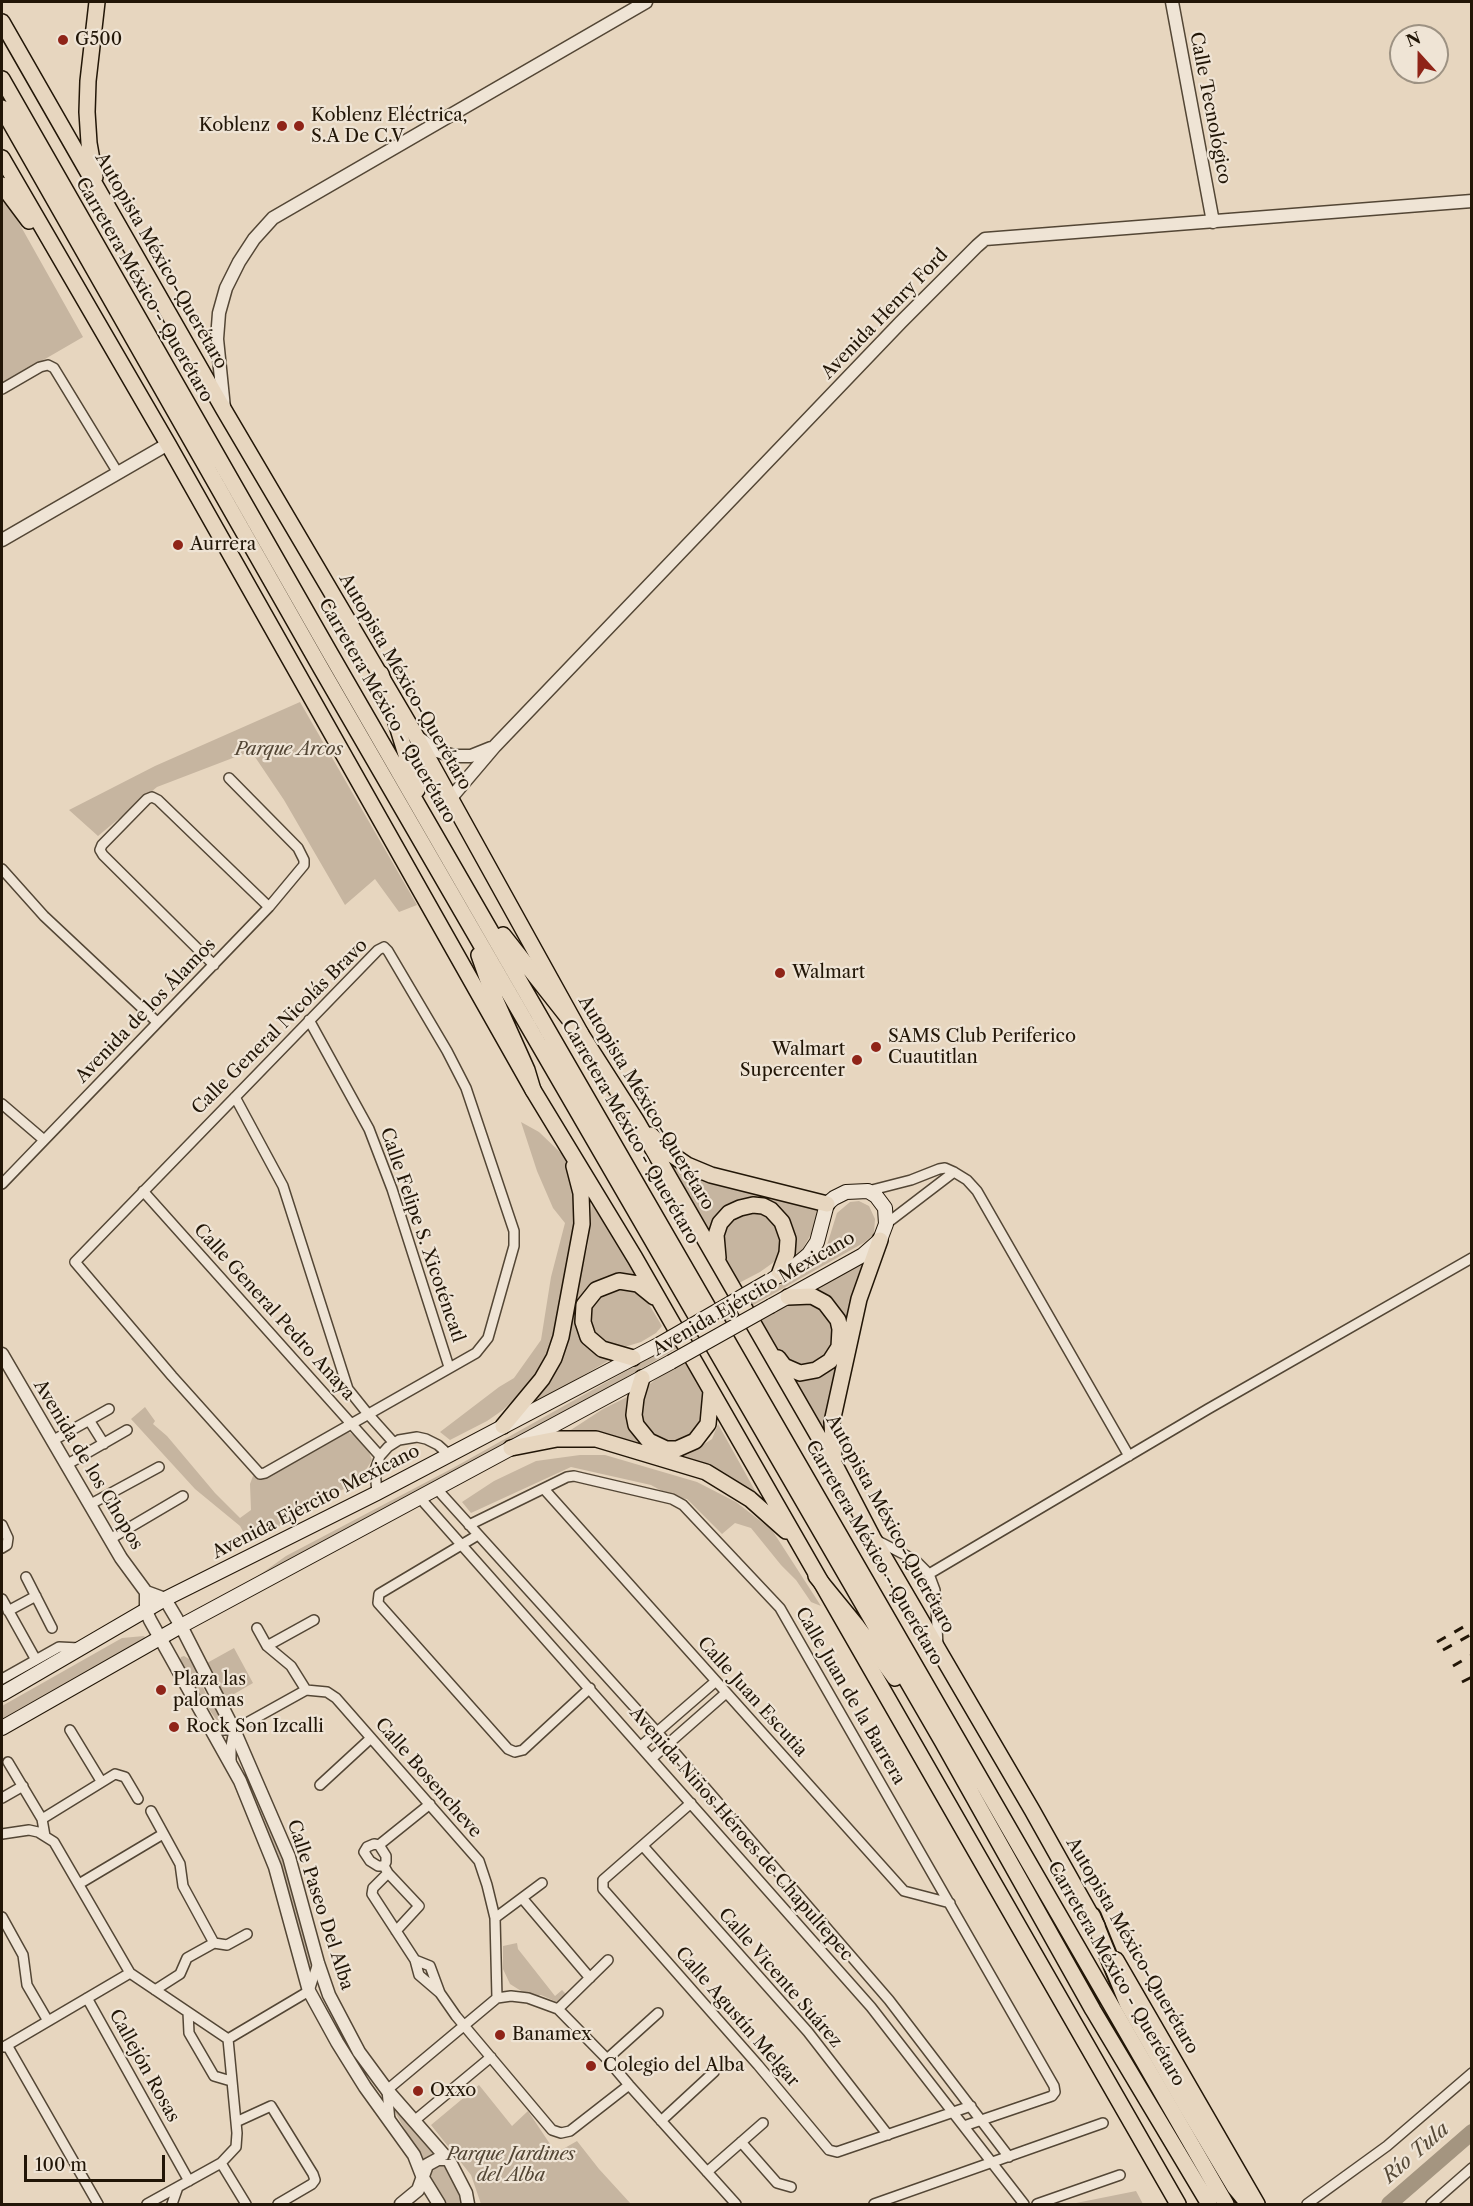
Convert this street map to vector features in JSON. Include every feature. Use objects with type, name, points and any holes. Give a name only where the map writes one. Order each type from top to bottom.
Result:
[{"type":"highway","points":[[1092,1917],[1112,1971],[1128,2004],[1185,2105],[1235,2187],[1249,2205]]},
{"type":"main road","points":[[98,2],[88,81],[87,112],[91,159],[101,197]]},
{"type":"main road","name":"Autopista México-Querétaro","points":[[2,22],[224,410],[381,674],[581,1034],[636,1120],[836,1467],[873,1538],[1032,1810],[1257,2205]]},
{"type":"main road","name":"Carretera México - Querétaro","points":[[2,79],[330,653],[1226,2205]]},
{"type":"main road","name":"Carretera México - Querétaro","points":[[2,108],[467,921],[942,1741],[1093,2010],[1209,2205]]},
{"type":"main road","points":[[2,158],[168,444],[533,1090],[661,1302],[1178,2205]]},
{"type":"main road","points":[[2,185],[67,270]]},
{"type":"main road","points":[[381,674],[425,815]]},
{"type":"main road","points":[[480,911],[507,941],[581,1034]]},
{"type":"main road","points":[[467,921],[492,992],[527,1070],[533,1090]]},
{"type":"main road","points":[[636,1120],[668,1152],[687,1165],[711,1175],[827,1204],[846,1192],[868,1191],[876,1196],[885,1208],[886,1224]]},
{"type":"main road","points":[[503,1426],[542,1379],[554,1358],[561,1337],[582,1224],[579,1185],[561,1136]]},
{"type":"main road","name":"Avenida Ejército Mexicano","points":[[2,1694],[165,1599],[377,1493],[660,1344],[796,1265],[817,1242],[827,1204]]},
{"type":"main road","points":[[719,1264],[716,1235],[720,1223],[729,1213],[740,1208],[753,1205],[763,1206],[771,1210],[782,1222],[788,1239],[787,1253],[774,1278]]},
{"type":"main road","name":"Avenida Ejército Mexicano","points":[[2,1728],[159,1638],[642,1378],[862,1255],[880,1240],[886,1224]]},
{"type":"main road","points":[[836,1467],[831,1440],[832,1422],[859,1299],[880,1240]]},
{"type":"main road","points":[[633,1358],[602,1349],[588,1337],[583,1322],[584,1305],[596,1290],[619,1281],[638,1284],[661,1302]]},
{"type":"main road","points":[[763,1341],[784,1366],[800,1373],[824,1366],[839,1347],[838,1320],[825,1303],[812,1296],[788,1297]]},
{"type":"main road","points":[[642,1378],[636,1398],[634,1415],[636,1425],[649,1441],[666,1449],[677,1449],[695,1441],[708,1424],[711,1391]]},
{"type":"main road","points":[[511,1448],[557,1439],[596,1439],[706,1472],[750,1499],[796,1540]]},
{"type":"main road","points":[[816,1576],[856,1624],[942,1741]]},
{"type":"street","points":[[224,410],[217,339],[219,313],[226,288],[239,262],[254,239],[273,218],[646,2]]},
{"type":"street","name":"Calle Tecnológico","points":[[1172,2],[1213,222]]},
{"type":"street","name":"Avenida Henry Ford","points":[[450,798],[495,746],[902,322],[985,239],[1472,200]]},
{"type":"street","name":"Avenida Henry Ford","points":[[1441,204],[1472,208]]},
{"type":"street","points":[[2,389],[40,367],[48,365],[54,368],[118,473]]},
{"type":"street","points":[[2,540],[168,444]]},
{"type":"street","name":"Avenida Henry Ford","points":[[412,729],[430,747],[453,756],[471,756],[495,746]]},
{"type":"street","name":"Avenida de los Álamos","points":[[2,1184],[214,965],[304,866],[302,855],[229,778]]},
{"type":"street","points":[[214,965],[103,855],[100,850],[102,845],[147,799],[152,797],[158,800],[269,907]]},
{"type":"street","points":[[2,869],[44,916],[157,1022]]},
{"type":"street","name":"Calle General Nicolás Bravo","points":[[384,947],[388,951],[466,1088],[516,1239],[488,1338],[476,1353],[260,1474],[218,1429],[75,1262],[309,1020],[378,950],[384,947]]},
{"type":"street","name":"Calle Felipe S. Xicoténcatl","points":[[309,1020],[369,1129],[392,1189],[449,1368]]},
{"type":"street","points":[[234,1097],[283,1186],[348,1389],[394,1443]]},
{"type":"street","points":[[2,1104],[44,1140]]},
{"type":"street","points":[[868,1191],[945,1168],[967,1180],[977,1191],[1129,1456]]},
{"type":"street","points":[[886,1224],[954,1172]]},
{"type":"street","name":"Calle General Pedro Anaya","points":[[143,1191],[380,1456]]},
{"type":"street","points":[[929,1574],[1472,1258]]},
{"type":"street","name":"Avenida de los Chopos","points":[[2,1354],[89,1505],[146,1592]]},
{"type":"street","points":[[52,1441],[109,1409]]},
{"type":"street","points":[[89,1420],[104,1444]]},
{"type":"street","points":[[66,1465],[127,1430]]},
{"type":"street","points":[[377,1493],[375,1470],[380,1456],[394,1443],[417,1437],[438,1445],[448,1454]]},
{"type":"street","points":[[89,1505],[159,1467]]},
{"type":"street","name":"Calle Juan de la Barrera","points":[[469,1525],[567,1478],[582,1477],[672,1499],[683,1506],[780,1608],[1054,2086],[1055,2092],[1052,2096],[981,2119]]},
{"type":"street","name":"Avenida Niños Héroes de Chapultepec","points":[[436,1488],[657,1732],[889,2000],[1009,2157]]},
{"type":"street","name":"Calle Juan Escutia","points":[[544,1489],[904,1891],[950,1904]]},
{"type":"street","points":[[110,1539],[183,1496]]},
{"type":"street","name":"Avenida Niños Héroes de Chapultepec","points":[[420,1498],[871,2007],[1024,2205]]},
{"type":"street","points":[[2,1525],[8,1538],[7,1545],[2,1548]]},
{"type":"street","points":[[478,1535],[379,1594],[378,1603],[508,1749],[515,1752],[523,1750],[590,1688]]},
{"type":"street","points":[[873,1538],[915,1560],[929,1574],[935,1590],[939,1651]]},
{"type":"street","points":[[26,1577],[52,1628]]},
{"type":"street","points":[[146,1611],[146,1592],[165,1599]]},
{"type":"street","points":[[8,1611],[36,1596]]},
{"type":"street","points":[[2,1599],[36,1660]]},
{"type":"street","name":"Calle Paseo Del Alba","points":[[165,1599],[234,1730],[289,1857],[329,1995],[359,2052],[387,2090],[447,2159],[466,2193],[467,2204]]},
{"type":"street","name":"Calle Paseo Del Alba","points":[[146,1611],[240,1781],[275,1867],[309,1991],[365,2086],[414,2155],[423,2178],[439,2205]]},
{"type":"street","points":[[267,1646],[314,1620]]},
{"type":"street","points":[[210,1726],[217,1730],[234,1730],[306,1690],[291,1666],[267,1646],[257,1628]]},
{"type":"street","points":[[552,1645],[566,1633]]},
{"type":"street","points":[[2,1679],[59,1647],[79,1648]]},
{"type":"street","points":[[641,1746],[716,1681]]},
{"type":"street","name":"Calle Bosencheve","points":[[306,1690],[327,1692],[336,1698],[479,1861],[488,1885],[495,1918],[497,1998]]},
{"type":"street","points":[[652,1758],[726,1693]]},
{"type":"street","points":[[70,1730],[101,1781]]},
{"type":"street","points":[[231,1764],[234,1730]]},
{"type":"street","points":[[320,1785],[371,1738]]},
{"type":"street","points":[[8,1762],[42,1819],[45,1836]]},
{"type":"street","points":[[42,1819],[114,1774],[125,1777],[138,1799]]},
{"type":"street","points":[[2,1798],[23,1786]]},
{"type":"street","name":"Calle Agustín Melgar","points":[[692,1803],[603,1880],[603,1889],[758,2065],[829,2150],[837,2152],[971,2106]]},
{"type":"street","points":[[396,1931],[418,1906],[386,1869],[374,1865],[364,1852],[370,1845],[379,1845],[430,1804]]},
{"type":"street","points":[[151,1812],[180,1864],[183,1886],[214,1943]]},
{"type":"street","points":[[2,1834],[29,1830],[45,1836],[60,1850],[130,1973],[228,2038]]},
{"type":"street","points":[[79,1884],[163,1834]]},
{"type":"street","points":[[379,1845],[386,1856],[386,1869],[371,1891],[415,1960],[419,1975],[440,1993],[552,2130],[561,2133],[570,2131],[628,2085]]},
{"type":"street","name":"Calle Vicente Suárez","points":[[642,1846],[808,2032],[888,2135]]},
{"type":"street","points":[[495,1918],[542,1883]]},
{"type":"street","points":[[522,1898],[590,1978]]},
{"type":"street","points":[[797,1923],[811,1910]]},
{"type":"street","points":[[2,1917],[23,1955],[27,1985],[48,2021]]},
{"type":"street","points":[[808,1936],[823,1924]]},
{"type":"street","points":[[154,1989],[180,1974],[187,1958],[214,1943],[227,1945],[248,1934]]},
{"type":"street","points":[[558,2009],[608,1960]]},
{"type":"street","points":[[309,1991],[318,1963]]},
{"type":"street","points":[[98,2205],[4,2047],[130,1973]]},
{"type":"street","points":[[228,2038],[309,1991],[329,1995]]},
{"type":"street","points":[[387,2090],[497,1998],[511,1996],[528,1998],[558,2009],[608,2058],[628,2085],[736,2205]]},
{"type":"street","name":"Callejón Rosas","points":[[87,1998],[189,2181]]},
{"type":"street","points":[[188,2012],[189,2033],[214,2076],[231,2081]]},
{"type":"street","points":[[608,2058],[658,2013]]},
{"type":"street","points":[[147,2205],[221,2163],[236,2147],[236,2122],[228,2038]]},
{"type":"street","points":[[414,2121],[491,2057]]},
{"type":"street","points":[[661,2121],[714,2072]]},
{"type":"street","points":[[1307,2205],[1387,2146],[1472,2073]]},
{"type":"street","points":[[365,2086],[387,2090]]},
{"type":"street","points":[[387,2090],[390,2121]]},
{"type":"street","points":[[236,2122],[271,2106],[313,2174],[315,2180],[312,2184],[278,2205]]},
{"type":"street","points":[[964,2126],[981,2119]]},
{"type":"street","points":[[707,2172],[763,2123]]},
{"type":"street","points":[[874,2205],[1103,2123]]},
{"type":"street","points":[[741,2142],[777,2183],[791,2187]]},
{"type":"street","points":[[400,2205],[418,2190],[427,2165],[438,2159],[447,2159]]},
{"type":"street","points":[[221,2163],[246,2205]]},
{"type":"street","points":[[1431,2205],[1472,2168]]},
{"type":"street","points":[[1037,2205],[1120,2175]]},
{"type":"street","points":[[172,2205],[178,2187]]},
{"type":"green space","points":[[2,197],[83,337],[2,384]]},
{"type":"green space","name":"Parque Arcos","points":[[300,702],[417,905],[399,912],[375,879],[345,905],[284,800],[251,751],[157,787],[98,836],[69,810],[155,766]]},
{"type":"green space","points":[[521,1122],[539,1132],[563,1155],[571,1169],[577,1221],[561,1306],[546,1362],[530,1384],[503,1410],[450,1440],[440,1432],[514,1378],[541,1340],[551,1277],[565,1223],[553,1208],[537,1171]]},
{"type":"green space","points":[[661,1152],[676,1167],[731,1188],[816,1208],[818,1212],[815,1227],[802,1250],[790,1260],[791,1230],[745,1201],[712,1241]]},
{"type":"green space","points":[[592,1201],[639,1281],[618,1275],[605,1277],[588,1290],[580,1334],[588,1347],[597,1355],[613,1358],[526,1409],[553,1375],[563,1353],[588,1244]]},
{"type":"green space","points":[[859,1201],[869,1206],[875,1219],[874,1234],[865,1242],[448,1478],[247,1584],[286,1556],[453,1468],[780,1285],[810,1266],[827,1245],[837,1213],[850,1202]]},
{"type":"green space","points":[[759,1212],[772,1220],[778,1229],[782,1244],[774,1262],[737,1284],[724,1262],[721,1237],[724,1228],[736,1215]]},
{"type":"green space","points":[[866,1259],[827,1440],[793,1378],[803,1378],[844,1336],[812,1290]]},
{"type":"green space","points":[[631,1288],[644,1296],[662,1326],[656,1333],[641,1342],[621,1348],[604,1343],[597,1336],[591,1321],[592,1303],[607,1289]]},
{"type":"green space","points":[[790,1303],[815,1303],[834,1319],[834,1349],[810,1367],[783,1361],[758,1321]]},
{"type":"green space","points":[[686,1363],[705,1396],[709,1413],[693,1435],[669,1445],[652,1438],[639,1416],[642,1394],[660,1376]]},
{"type":"green space","points":[[631,1395],[629,1423],[643,1446],[679,1457],[689,1454],[712,1439],[718,1424],[758,1496],[707,1468],[557,1439],[603,1409]]},
{"type":"green space","points":[[145,1407],[155,1421],[153,1424],[167,1436],[215,1493],[240,1518],[251,1510],[250,1484],[253,1476],[265,1472],[344,1427],[357,1437],[369,1452],[372,1460],[359,1481],[338,1492],[332,1499],[249,1542],[240,1526],[195,1489],[131,1419]]},
{"type":"green space","points":[[580,1455],[605,1455],[697,1482],[736,1502],[772,1530],[821,1606],[811,1602],[796,1580],[751,1528],[735,1523],[722,1534],[687,1499],[673,1497],[651,1485],[571,1467],[471,1513],[462,1502],[494,1481],[536,1461]]},
{"type":"green space","points":[[144,1636],[146,1639],[2,1723],[2,1706],[122,1638]]},
{"type":"green space","points":[[234,1648],[253,1683],[222,1701],[207,1663]]},
{"type":"green space","points":[[184,1656],[191,1660],[207,1697],[228,1727],[224,1728],[215,1718],[179,1663],[181,1657]]},
{"type":"green space","points":[[235,1744],[279,1841],[313,1961],[311,1978],[287,1892]]},
{"type":"green space","points":[[517,1943],[518,1949],[555,1996],[562,1990],[568,1996],[559,2003],[541,1995],[535,1997],[526,1994],[510,1984],[503,1969],[503,1946]]},
{"type":"green space","name":"Parque Jardines del Alba","points":[[479,2085],[512,2126],[528,2111],[556,2153],[577,2141],[631,2204],[481,2204],[471,2175],[431,2125]]},
{"type":"green space","points":[[395,2104],[434,2155],[423,2161],[392,2107]]},
{"type":"green space","points":[[436,2163],[445,2165],[463,2200],[462,2204],[445,2204],[441,2200],[428,2172]]},
{"type":"green space","points":[[1136,2191],[1143,2204],[1070,2204],[1076,2203]]},
{"type":"waterway","name":"Río Tula","points":[[1389,2204],[1472,2132]]},
{"type":"railway","points":[[1437,1642],[1472,1622]]},
{"type":"railway","points":[[1443,1650],[1472,1634]]},
{"type":"railway","points":[[1453,1666],[1472,1655]]},
{"type":"railway","points":[[1462,1682],[1472,1677]]},
{"type":"place","name":"G500","points":[[63,40]]},
{"type":"place","name":"Koblenz","points":[[282,126]]},
{"type":"place","name":"Koblenz Eléctrica, S.A De C.V","points":[[299,126]]},
{"type":"place","name":"Aurrera","points":[[178,545]]},
{"type":"place","name":"Walmart","points":[[780,973]]},
{"type":"place","name":"SAMS Club Periferico Cuautitlan","points":[[876,1047]]},
{"type":"place","name":"Walmart Supercenter","points":[[857,1060]]},
{"type":"place","name":"Plaza las palomas","points":[[161,1690]]},
{"type":"place","name":"Rock Son Izcalli","points":[[174,1727]]},
{"type":"place","name":"Banamex","points":[[500,2035]]},
{"type":"place","name":"Colegio del Alba","points":[[591,2066]]},
{"type":"place","name":"Oxxo","points":[[418,2091]]}]
